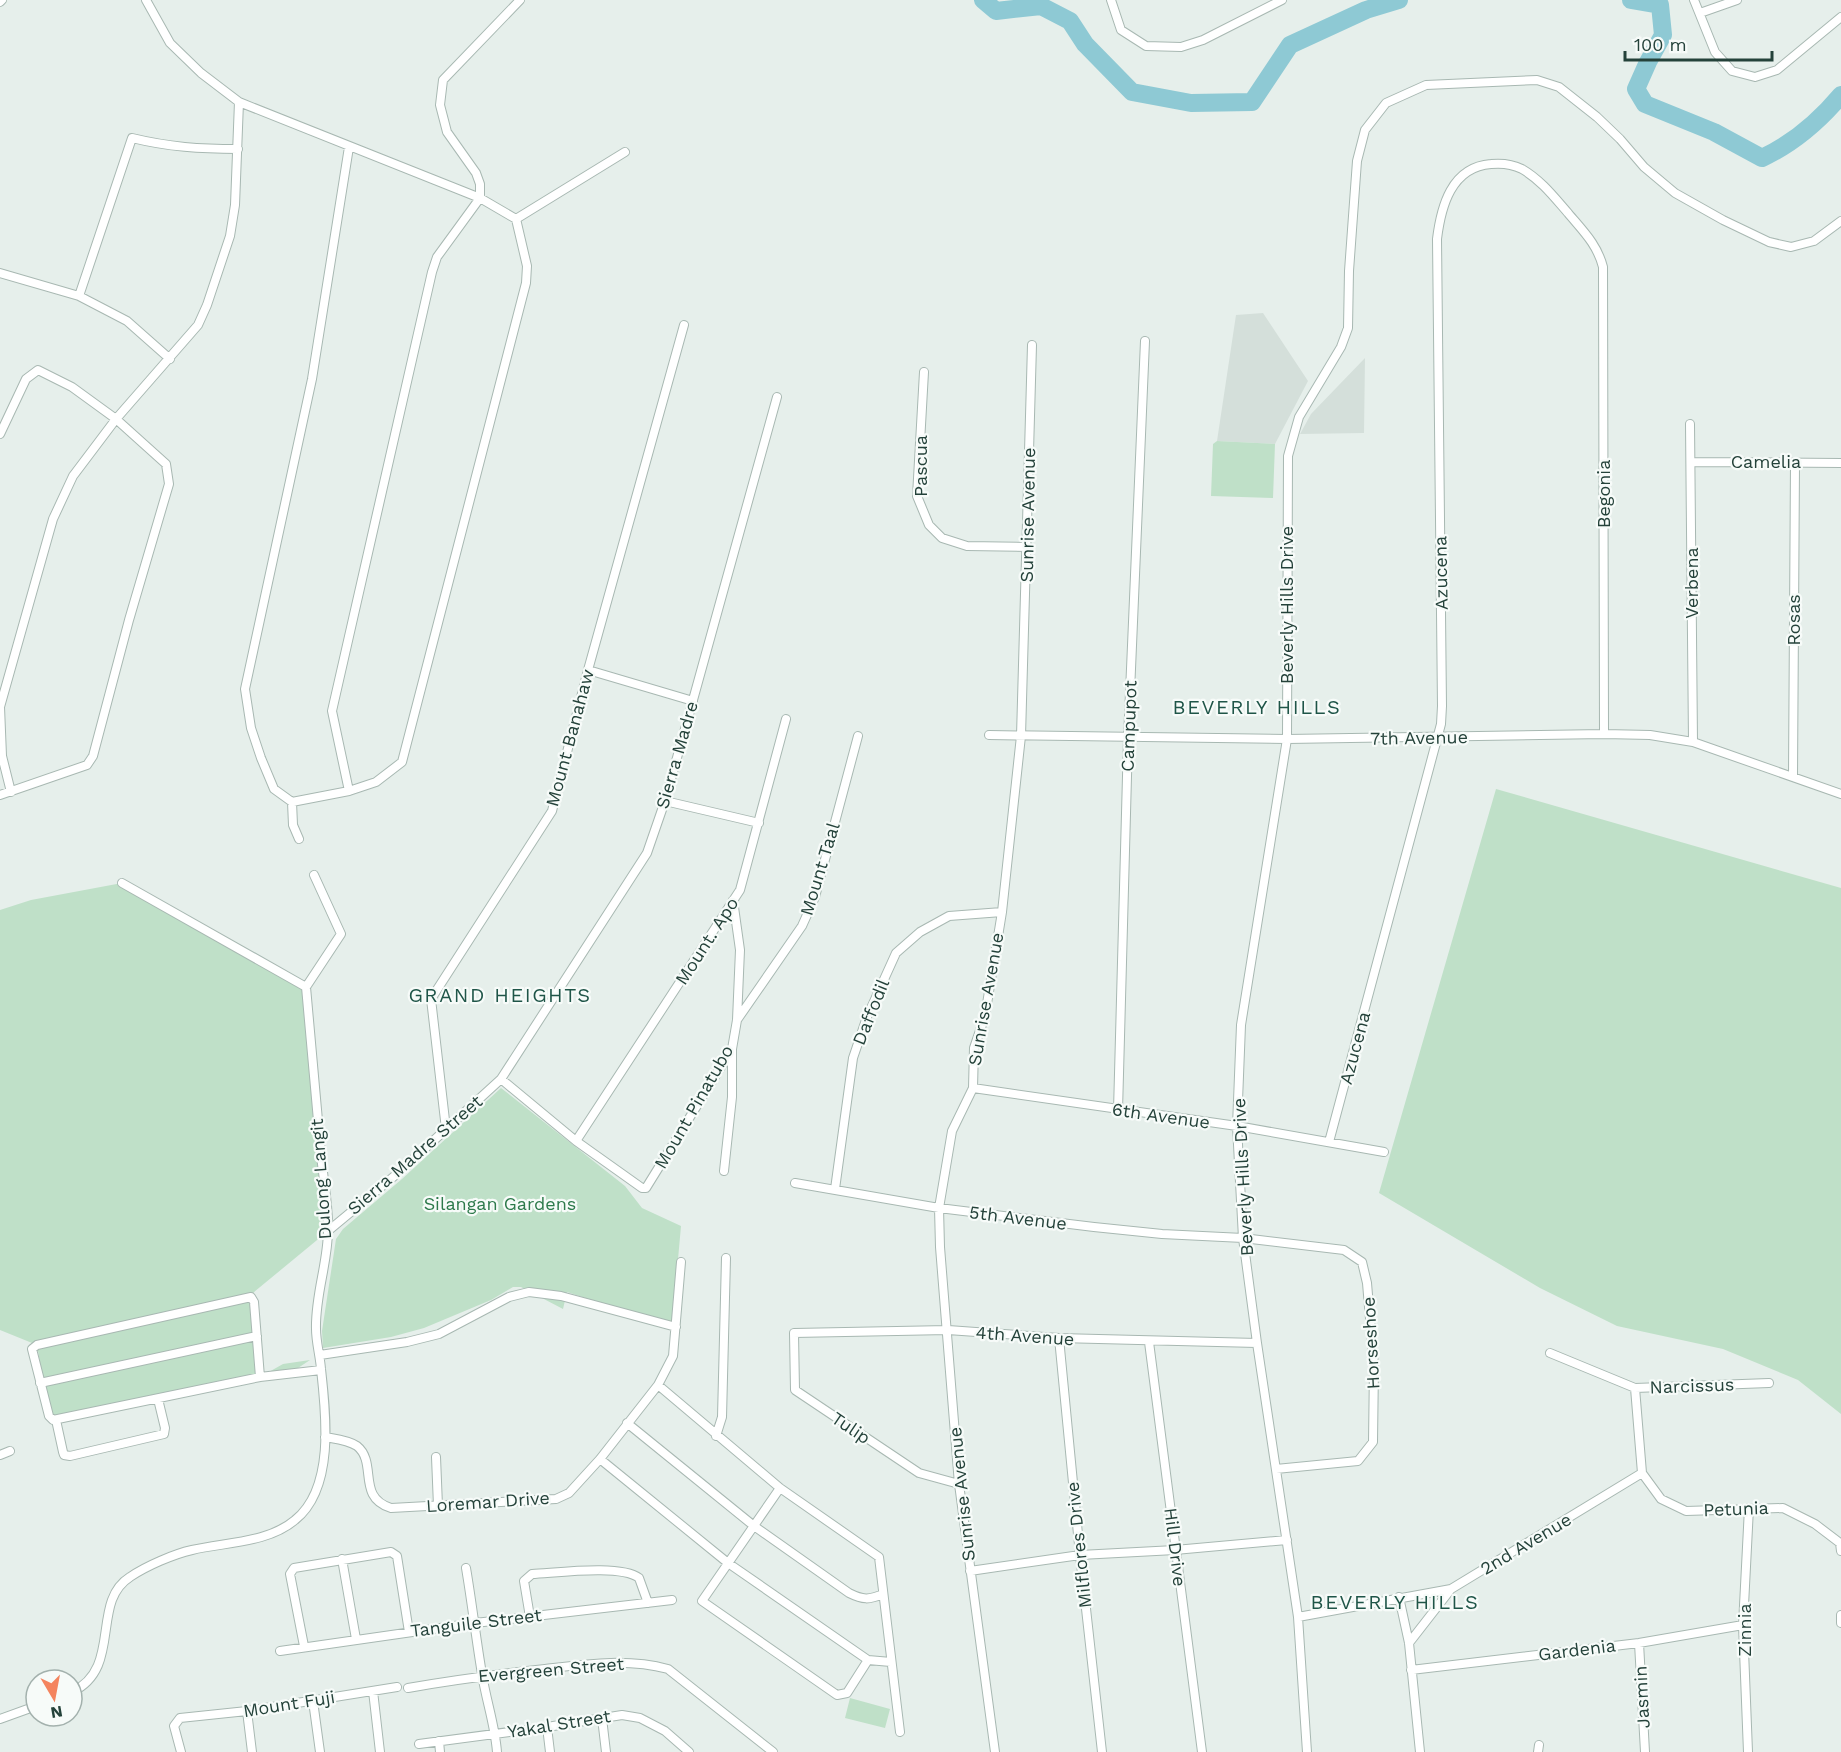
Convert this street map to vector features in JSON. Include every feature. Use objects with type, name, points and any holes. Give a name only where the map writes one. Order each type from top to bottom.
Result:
[{"type":"street","points":[[146,0],[170,44],[201,73],[239,102],[480,198],[516,219],[527,266],[526,283],[402,762],[376,782],[349,791],[292,802],[274,789],[261,758],[251,728],[245,689],[312,379],[350,147]]},
{"type":"street","points":[[349,791],[332,711],[432,272],[437,257],[480,198],[480,184],[476,173],[447,132],[440,105],[443,80],[520,0]]},
{"type":"street","points":[[1111,0],[1121,30],[1146,46],[1181,47],[1203,40],[1282,0]]},
{"type":"street","points":[[1694,0],[1714,52],[1732,71],[1755,77],[1777,70],[1841,17]]},
{"type":"street","points":[[1700,13],[1737,0]]},
{"type":"street","name":"Beverly Hills Drive","points":[[1306,1752],[1298,1617],[1257,1343],[1244,1238],[1237,1126],[1241,1025],[1287,740],[1288,456],[1299,417],[1341,347],[1348,328],[1349,271],[1357,161],[1365,130],[1386,103],[1426,85],[1537,80],[1558,87],[1597,117],[1644,167],[1675,193],[1769,242],[1791,247],[1814,241],[1841,221]]},
{"type":"street","points":[[11,792],[2,756],[0,707],[53,519],[73,476],[116,419],[198,325],[207,305],[230,236],[235,205],[239,102]]},
{"type":"street","points":[[79,296],[132,138],[162,146],[191,149],[238,149]]},
{"type":"street","points":[[516,219],[625,152]]},
{"type":"street","name":"Azucena","points":[[1329,1142],[1437,738],[1442,706],[1437,239],[1443,204],[1464,174],[1474,169],[1498,164],[1520,168],[1547,188],[1596,246],[1599,255]]},
{"type":"street","name":"Begonia","points":[[1599,255],[1603,267],[1604,361],[1604,734]]},
{"type":"street","points":[[0,273],[79,296],[128,321],[170,359]]},
{"type":"street","name":"Mount Banahaw","points":[[447,1129],[431,999],[552,811],[588,670],[684,325]]},
{"type":"street","name":"Campupot","points":[[1118,1111],[1128,739],[1145,341]]},
{"type":"street","name":"Sunrise Avenue","points":[[995,1752],[959,1484],[940,1247],[939,1208],[952,1131],[973,1089],[974,1048],[985,1016],[1002,912],[1021,736],[1032,345]]},
{"type":"street","points":[[0,434],[26,379],[38,370],[72,387],[116,419],[166,464],[170,484],[129,620],[93,756],[87,765],[0,795]]},
{"type":"street","name":"Pascua","points":[[924,372],[917,496],[929,525],[942,538],[967,546],[1028,547]]},
{"type":"street","name":"Sierra Madre","points":[[501,1079],[647,853],[665,801],[777,397]]},
{"type":"street","name":"Verbena","points":[[1690,424],[1693,742]]},
{"type":"street","name":"Camelia","points":[[1691,462],[1841,463]]},
{"type":"street","name":"Rosas","points":[[1793,777],[1795,462]]},
{"type":"street","points":[[588,670],[693,701]]},
{"type":"street","name":"Mount. Apo","points":[[576,1141],[740,890],[786,719]]},
{"type":"street","name":"7th Avenue","points":[[989,735],[1287,740],[1650,735],[1693,742],[1841,794]]},
{"type":"street","name":"Mount Taal","points":[[737,1020],[802,926],[814,897],[858,736]]},
{"type":"street","points":[[665,801],[759,823]]},
{"type":"street","points":[[292,802],[293,825],[299,839]]},
{"type":"street","points":[[122,883],[306,987],[341,934],[314,875]]},
{"type":"street","name":"Mount Pinatubo","points":[[576,1141],[642,1188],[646,1188],[649,1184],[732,1049],[737,1020],[740,950],[733,900]]},
{"type":"street","name":"Daffodil","points":[[835,1189],[853,1058],[867,1017],[896,953],[920,932],[949,916],[1002,912]]},
{"type":"street","name":"Dulong Langit","points":[[84,1685],[94,1675],[101,1659],[113,1595],[128,1578],[189,1550],[272,1535],[296,1520],[306,1509],[322,1471],[325,1437],[316,1307],[328,1231],[306,987]]},
{"type":"street","points":[[724,1171],[732,1097],[734,1066],[732,1049]]},
{"type":"street","points":[[501,1079],[576,1141]]},
{"type":"street","name":"Sierra Madre Street","points":[[328,1231],[398,1173],[501,1079]]},
{"type":"street","name":"6th Avenue","points":[[973,1089],[1237,1126],[1384,1152]]},
{"type":"street","name":"5th Avenue","points":[[795,1183],[939,1208],[1151,1233],[1244,1238]]},
{"type":"street","name":"Horseshoe","points":[[1244,1238],[1344,1250],[1362,1262],[1367,1283],[1374,1366],[1373,1442],[1358,1461],[1276,1469]]},
{"type":"street","points":[[716,1436],[722,1417],[726,1258]]},
{"type":"street","name":"Loremar Drive","points":[[325,1437],[346,1441],[357,1446],[363,1453],[372,1494],[384,1506],[391,1508],[556,1499],[569,1493],[600,1459],[658,1385],[673,1356],[681,1262]]},
{"type":"street","points":[[320,1355],[407,1342],[439,1334],[509,1297],[529,1292],[561,1296],[676,1327]]},
{"type":"street","points":[[260,1377],[253,1299],[248,1297],[37,1345],[32,1352],[49,1416],[56,1420],[260,1377],[321,1370]]},
{"type":"street","name":"4th Avenue","points":[[794,1333],[948,1330],[1149,1342],[1257,1343]]},
{"type":"street","name":"Tulip","points":[[794,1333],[795,1390],[919,1473],[959,1484]]},
{"type":"street","points":[[40,1383],[257,1336]]},
{"type":"street","name":"Milflores Drive","points":[[1059,1338],[1102,1752]]},
{"type":"street","name":"Hill Drive","points":[[1149,1342],[1202,1752]]},
{"type":"street","name":"Narcissus","points":[[1550,1353],[1635,1388],[1769,1383]]},
{"type":"street","points":[[658,1385],[780,1488],[879,1557],[900,1732]]},
{"type":"street","points":[[1635,1388],[1642,1473]]},
{"type":"street","points":[[56,1420],[64,1455],[70,1456],[164,1434],[165,1428],[158,1399]]},
{"type":"street","points":[[627,1423],[754,1526],[849,1593],[861,1599],[870,1599],[883,1594]]},
{"type":"street","points":[[0,1455],[10,1451]]},
{"type":"street","points":[[436,1457],[438,1506]]},
{"type":"street","points":[[600,1459],[728,1563],[868,1660],[891,1662]]},
{"type":"street","name":"Petunia","points":[[1642,1473],[1661,1499],[1686,1511],[1783,1508],[1815,1524],[1841,1546]]},
{"type":"street","name":"2nd Avenue","points":[[1298,1617],[1451,1589],[1642,1473]]},
{"type":"street","points":[[780,1488],[702,1601],[837,1695],[847,1693],[868,1660]]},
{"type":"street","name":"Zinnia","points":[[1749,1508],[1743,1625],[1749,1752]]},
{"type":"street","points":[[970,1571],[1080,1555],[1175,1550],[1287,1540]]},
{"type":"street","points":[[304,1646],[290,1574],[294,1568],[391,1552],[397,1556],[409,1632]]},
{"type":"street","points":[[342,1559],[356,1639]]},
{"type":"street","points":[[465,1568],[482,1676],[496,1734],[497,1752]]},
{"type":"street","points":[[530,1617],[524,1581],[532,1574],[612,1570],[627,1573],[639,1578],[648,1603]]},
{"type":"street","points":[[1409,1643],[1451,1589]]},
{"type":"street","points":[[1398,1598],[1409,1643],[1420,1752]]},
{"type":"street","name":"Tanguile Street","points":[[280,1651],[475,1623],[672,1600]]},
{"type":"street","points":[[1841,1615],[1841,1623]]},
{"type":"street","name":"Gardenia","points":[[1411,1670],[1639,1643],[1743,1625]]},
{"type":"street","name":"Jasmin","points":[[1639,1643],[1645,1752]]},
{"type":"street","name":"Evergreen Street","points":[[408,1688],[482,1676],[600,1663],[635,1663],[660,1667],[668,1669],[772,1752]]},
{"type":"street","name":"Mount Fuji","points":[[181,1752],[174,1726],[180,1718],[247,1712],[397,1687]]},
{"type":"street","points":[[372,1691],[380,1752]]},
{"type":"street","points":[[313,1701],[320,1752]]},
{"type":"street","points":[[0,1719],[24,1710]]},
{"type":"street","points":[[247,1712],[252,1752]]},
{"type":"street","name":"Yakal Street","points":[[419,1744],[622,1715],[640,1718],[665,1731],[689,1752]]},
{"type":"street","points":[[602,1718],[606,1752]]},
{"type":"street","points":[[547,1727],[550,1752]]},
{"type":"street","points":[[439,1741],[440,1752]]},
{"type":"shaded area","points":[[1263,313],[1308,381],[1275,444],[1217,441],[1236,315]]},
{"type":"shaded area","points":[[1365,358],[1364,433],[1300,434],[1311,414]]},
{"type":"green space","points":[[1217,441],[1275,444],[1273,498],[1211,496],[1213,444]]},
{"type":"green space","points":[[1496,789],[1841,888],[1841,1414],[1798,1380],[1723,1349],[1617,1326],[1540,1288],[1379,1193]]},
{"type":"green space","points":[[122,883],[306,987],[328,1231],[248,1297],[257,1336],[260,1377],[283,1364],[310,1360],[289,1374],[158,1399],[49,1416],[37,1345],[0,1330],[0,910],[31,900]]},
{"type":"green space","name":"Silangan Gardens","points":[[501,1088],[625,1186],[642,1208],[681,1226],[672,1326],[567,1292],[563,1309],[521,1287],[513,1287],[491,1300],[424,1328],[391,1337],[323,1348],[322,1331],[336,1239],[343,1229],[402,1179]]},
{"type":"green space","points":[[850,1698],[890,1709],[885,1728],[845,1718]]},
{"type":"waterway","points":[[983,0],[996,11],[1041,6],[1070,21],[1085,44],[1132,92],[1191,103],[1252,102],[1290,45],[1366,10],[1399,0]]},
{"type":"waterway","points":[[1631,0],[1660,5],[1663,35],[1636,89],[1645,104],[1714,132],[1762,158],[1805,131],[1841,95]]},
{"type":"district","name":"BEVERLY HILLS","points":[[1257,707]]},
{"type":"district","name":"GRAND HEIGHTS","points":[[500,995]]},
{"type":"district","name":"BEVERLY HILLS","points":[[1395,1602]]}]
